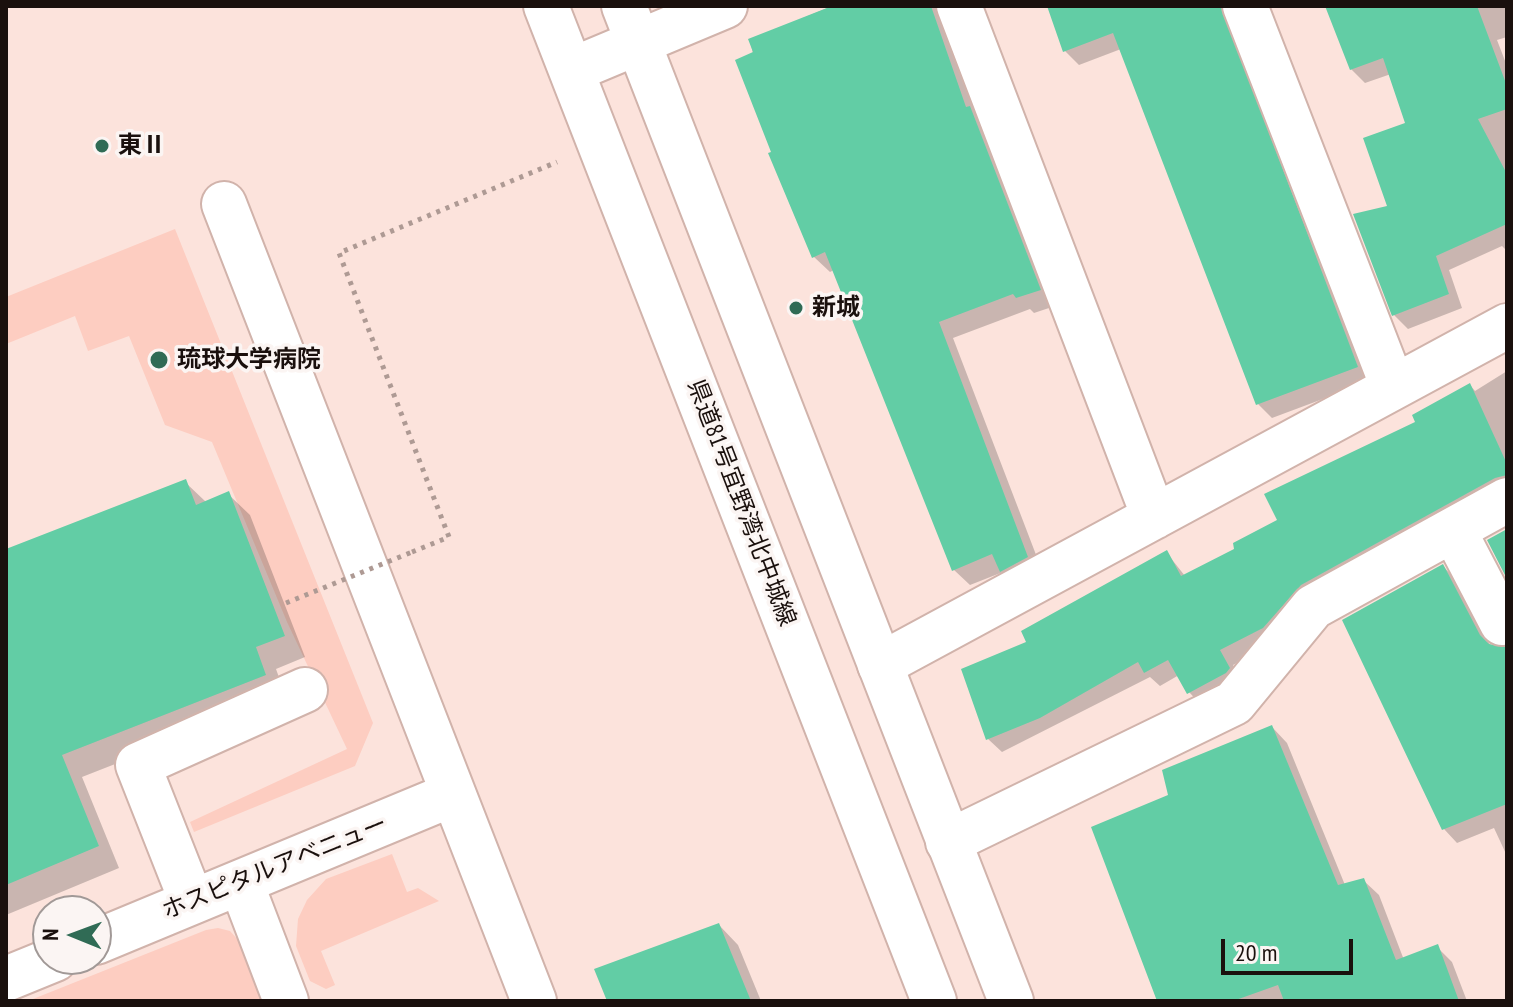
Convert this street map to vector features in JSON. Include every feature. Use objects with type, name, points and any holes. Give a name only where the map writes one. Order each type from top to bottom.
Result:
[{"type":"street","name":"県道81号宜野湾北中城線","points":[[546,6],[934,1001]]},
{"type":"street","points":[[572,70],[631,24],[725,6]]},
{"type":"street","points":[[959,6],[1154,517]]},
{"type":"street","points":[[1245,6],[1393,387]]},
{"type":"street","points":[[631,24],[1011,1001]]},
{"type":"street","points":[[224,204],[534,1001]]},
{"type":"street","points":[[880,665],[1507,326]]},
{"type":"street","points":[[948,842],[1234,703],[1313,607],[1507,500]]},
{"type":"street","points":[[1454,531],[1502,623]]},
{"type":"street","points":[[192,902],[138,765],[305,690]]},
{"type":"street","name":"ホスピタルアベニュー","points":[[112,935],[453,794]]},
{"type":"street","points":[[241,883],[286,1001]]},
{"type":"street","points":[[6,979],[32,968]]},
{"type":"path","points":[[286,603],[449,537],[339,253],[557,162]]},
{"type":"shaded area","points":[[175,229],[373,723],[355,766],[194,832],[190,822],[347,749],[287,622],[212,442],[165,425],[129,336],[88,351],[75,316],[6,344],[6,297]]},
{"type":"shaded area","points":[[392,854],[407,892],[418,888],[439,901],[321,951],[335,985],[326,989],[310,981],[296,946],[298,919],[307,900],[326,879]]},
{"type":"shaded area","points":[[218,928],[230,931],[241,943],[263,1001],[28,1001],[93,975],[112,975],[112,967]]},
{"type":"building","points":[[832,6],[931,6],[966,107],[970,106],[1041,290],[1016,298],[1013,294],[939,322],[1028,557],[1000,572],[992,554],[952,571],[825,252],[812,258],[768,153],[771,152],[735,60],[753,52],[748,39]]},
{"type":"building","points":[[1047,6],[1221,6],[1358,367],[1256,405],[1113,33],[1063,52]]},
{"type":"building","points":[[1325,6],[1477,6],[1507,86],[1507,109],[1478,119],[1507,174],[1507,224],[1436,256],[1449,294],[1392,316],[1353,214],[1387,206],[1363,138],[1405,123],[1383,58],[1350,70]]},
{"type":"building","points":[[1470,383],[1507,464],[1507,475],[1495,478],[1301,585],[1263,628],[1220,650],[1230,668],[1226,673],[1187,694],[1168,660],[1144,673],[1138,662],[1040,718],[986,740],[961,669],[1026,642],[1021,631],[1167,550],[1181,576],[1234,549],[1233,543],[1277,520],[1264,494],[1415,422],[1412,415]]},
{"type":"building","points":[[186,479],[196,505],[229,491],[285,636],[256,647],[266,675],[62,755],[99,846],[6,885],[6,549]]},
{"type":"building","points":[[1507,529],[1507,579],[1487,540]]},
{"type":"building","points":[[1443,564],[1480,635],[1489,644],[1507,647],[1507,804],[1442,830],[1342,620]]},
{"type":"building","points":[[1272,725],[1338,885],[1364,878],[1396,960],[1438,944],[1459,1001],[1284,1001],[1278,985],[1233,1001],[1157,1001],[1091,827],[1168,795],[1162,770]]},
{"type":"building","points":[[719,923],[751,1001],[607,1001],[594,969]]},
{"type":"place","name":"東Ⅱ","points":[[102,146]]},
{"type":"place","name":"新城","points":[[796,308]]},
{"type":"place","name":"琉球大学病院","points":[[159,360]]}]
